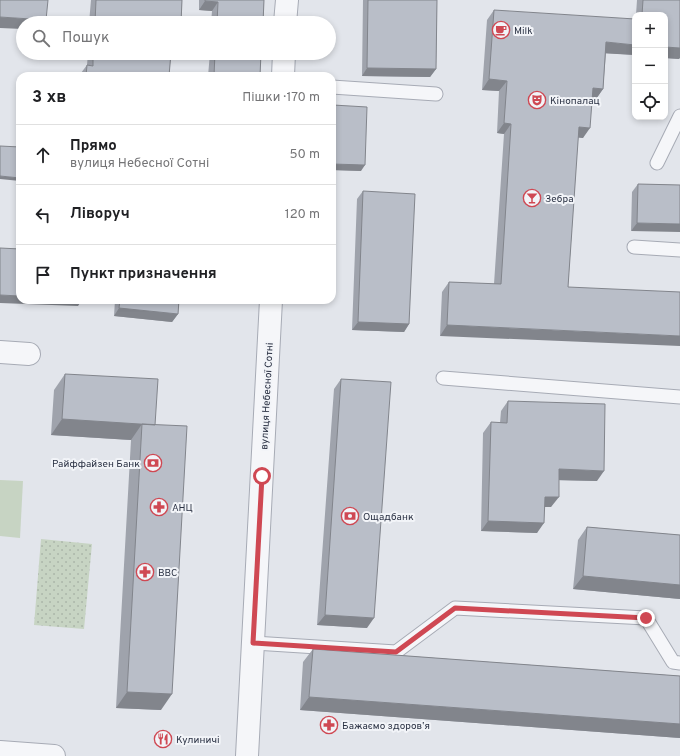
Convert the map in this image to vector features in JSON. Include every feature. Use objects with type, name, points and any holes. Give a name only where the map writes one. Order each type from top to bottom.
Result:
[{"type":"street","points":[[286,16],[287,0]]},
{"type":"street","points":[[283,72],[284,60]]},
{"type":"street","name":"вулиця Небесної Сотні","points":[[247,756],[271,304]]},
{"type":"street","points":[[0,352],[29,354]]},
{"type":"street","points":[[0,752],[54,756]]},
{"type":"lane","points":[[336,87],[436,94]]},
{"type":"lane","points":[[657,163],[680,116]]},
{"type":"lane","points":[[634,247],[680,250]]},
{"type":"lane","points":[[443,378],[680,397]]},
{"type":"lane","points":[[253,643],[396,652],[455,608],[646,618],[673,662],[680,663]]},
{"type":"green space","points":[[0,480],[23,481],[20,538],[0,536]]},
{"type":"green space","points":[[41,539],[92,544],[84,629],[34,625]]},
{"type":"building","points":[[0,0],[48,0],[46,16],[16,16],[16,18],[0,17]]},
{"type":"building","points":[[96,0],[182,0],[181,16],[95,16]]},
{"type":"building","points":[[264,0],[263,16],[217,16],[218,2],[205,1]]},
{"type":"building","points":[[368,0],[437,0],[436,69],[367,68]]},
{"type":"building","points":[[643,0],[680,0],[680,48],[668,47],[668,12],[642,12]]},
{"type":"building","points":[[494,10],[632,19],[632,45],[606,42],[603,89],[593,88],[590,128],[579,127],[568,287],[680,292],[680,336],[447,325],[449,282],[501,284],[511,124],[504,123],[507,81],[489,79]]},
{"type":"building","points":[[93,60],[170,60],[169,72],[86,72],[87,65],[93,66]]},
{"type":"building","points":[[215,60],[261,60],[260,72],[214,72]]},
{"type":"building","points":[[336,105],[367,107],[365,165],[336,164]]},
{"type":"building","points":[[0,146],[16,147],[16,178],[0,176]]},
{"type":"building","points":[[638,184],[680,185],[680,224],[637,223]]},
{"type":"building","points":[[363,191],[415,194],[409,324],[358,322]]},
{"type":"building","points":[[0,248],[16,249],[16,296],[0,295]]},
{"type":"building","points":[[120,304],[179,304],[178,314],[119,308]]},
{"type":"building","points":[[65,374],[158,379],[155,425],[62,419]]},
{"type":"building","points":[[341,379],[391,382],[374,618],[325,615]]},
{"type":"building","points":[[508,401],[605,404],[604,471],[559,469],[559,497],[545,497],[544,523],[488,521],[491,422],[507,423]]},
{"type":"building","points":[[142,424],[187,426],[172,694],[127,692]]},
{"type":"building","points":[[587,527],[680,535],[680,585],[583,576]]},
{"type":"building","points":[[313,649],[680,676],[680,724],[309,697]]},
{"type":"place","name":"Milk","points":[[501,30]]},
{"type":"place","name":"Кінопалац","points":[[537,100]]},
{"type":"place","name":"Зебра","points":[[532,198]]},
{"type":"place","name":"Райффайзен Банк","points":[[153,463]]},
{"type":"place","name":"АНЦ","points":[[159,507]]},
{"type":"place","name":"Ощадбанк","points":[[350,516]]},
{"type":"place","name":"ВВС","points":[[145,572]]},
{"type":"place","name":"Бажаємо здоровʼя","points":[[329,725]]},
{"type":"place","name":"Кулиничі","points":[[163,739]]},
{"type":"route","points":[[262,476],[253,643],[396,652],[455,608],[646,618]]}]
